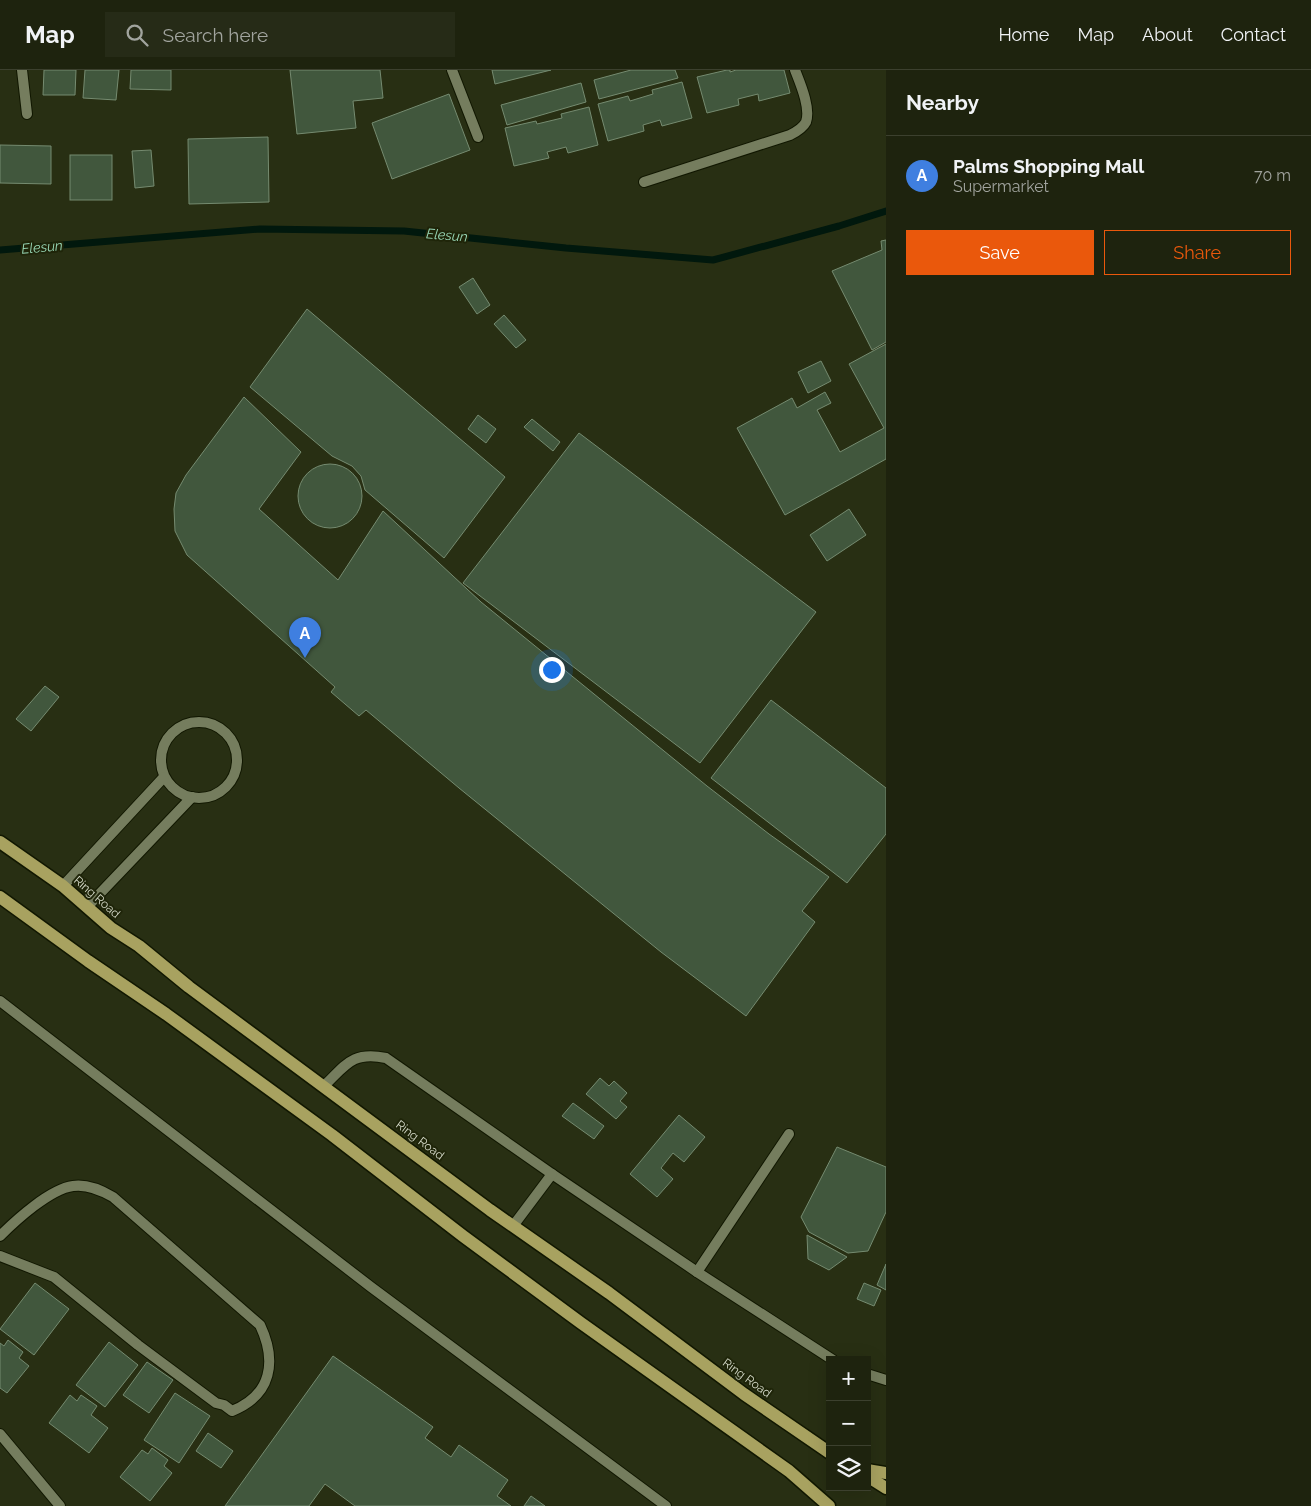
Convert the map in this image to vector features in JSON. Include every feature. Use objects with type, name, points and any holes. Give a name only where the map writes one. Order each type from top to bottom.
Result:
[{"type":"main road","name":"Ring Road","points":[[0,842],[63,886],[111,928],[139,946],[189,987],[513,1226],[609,1292],[744,1394],[826,1449]]},
{"type":"main road","points":[[0,897],[332,1134],[464,1236],[789,1471],[829,1506]]},
{"type":"main road","points":[[871,1471],[886,1473]]},
{"type":"main road","points":[[871,1479],[886,1488]]},
{"type":"street","points":[[22,70],[27,114]]},
{"type":"street","points":[[452,70],[478,137]]},
{"type":"street","points":[[644,182],[790,135],[800,129],[806,122],[806,113],[805,102],[795,70]]},
{"type":"street","points":[[201,721],[217,726],[230,736],[236,751],[236,767],[230,782],[218,793],[205,798],[192,798],[181,794],[171,786],[164,776],[160,761],[163,746],[172,733],[185,724],[201,721]]},
{"type":"street","points":[[63,886],[164,776]]},
{"type":"street","points":[[88,907],[192,798]]},
{"type":"street","points":[[0,1001],[371,1287],[666,1506]]},
{"type":"street","points":[[324,1086],[351,1060],[359,1057],[375,1056],[386,1058],[552,1174],[697,1272],[827,1356]]},
{"type":"street","points":[[697,1272],[788,1134]]},
{"type":"street","points":[[513,1226],[552,1174]]},
{"type":"street","points":[[0,1236],[13,1223],[43,1200],[57,1192],[72,1186],[83,1186],[104,1192],[260,1325],[265,1336],[270,1359],[266,1380],[254,1399],[245,1406],[232,1411],[224,1405],[216,1403],[138,1345],[54,1277],[0,1256]]},
{"type":"street","points":[[871,1375],[886,1380]]},
{"type":"street","points":[[0,1434],[60,1506]]},
{"type":"building","points":[[44,70],[76,70],[75,95],[43,95]]},
{"type":"building","points":[[85,70],[119,70],[116,100],[83,98]]},
{"type":"building","points":[[131,70],[171,70],[171,90],[130,89]]},
{"type":"building","points":[[290,70],[380,70],[383,98],[353,101],[356,128],[297,134]]},
{"type":"building","points":[[492,70],[551,70],[495,84]]},
{"type":"building","points":[[631,70],[675,70],[678,78],[599,99],[594,80]]},
{"type":"building","points":[[730,70],[730,72],[736,70],[784,70],[790,93],[759,101],[758,94],[738,99],[739,105],[707,113],[697,77]]},
{"type":"building","points":[[682,82],[692,118],[662,126],[660,120],[643,125],[644,131],[608,141],[598,104],[628,96],[630,101],[653,94],[652,90]]},
{"type":"building","points":[[581,83],[586,102],[507,125],[501,105]]},
{"type":"building","points":[[449,94],[470,150],[392,179],[372,123]]},
{"type":"building","points":[[589,107],[598,145],[568,153],[566,147],[547,152],[549,158],[514,166],[505,128],[536,121],[537,124],[562,118],[561,114]]},
{"type":"building","points":[[268,137],[269,202],[189,204],[188,139]]},
{"type":"building","points":[[0,145],[51,146],[51,184],[0,183]]},
{"type":"building","points":[[151,150],[154,186],[135,188],[132,151]]},
{"type":"building","points":[[70,155],[112,155],[112,200],[70,200]]},
{"type":"building","points":[[886,240],[886,342],[872,350],[832,271],[882,250],[881,241]]},
{"type":"building","points":[[473,278],[490,305],[477,314],[459,287]]},
{"type":"building","points":[[307,309],[505,477],[444,558],[365,490],[361,476],[352,466],[332,456],[250,387]]},
{"type":"building","points":[[504,315],[526,340],[516,348],[494,324]]},
{"type":"building","points":[[886,344],[886,459],[785,515],[737,428],[792,398],[797,408],[825,392],[831,403],[817,410],[840,452],[884,428],[849,364]]},
{"type":"building","points":[[821,361],[831,381],[808,393],[798,372]]},
{"type":"building","points":[[244,397],[301,452],[259,509],[338,580],[383,511],[481,602],[707,786],[829,877],[802,911],[815,922],[746,1016],[661,952],[366,710],[359,716],[331,692],[335,687],[187,555],[175,531],[174,509],[176,493],[186,475]]},
{"type":"building","points":[[478,415],[496,429],[486,443],[468,429]]},
{"type":"building","points":[[532,419],[560,442],[553,451],[524,427]]},
{"type":"building","points":[[579,433],[816,612],[700,763],[463,583]]},
{"type":"building","points":[[324,464],[336,464],[353,473],[360,484],[362,496],[360,508],[353,519],[336,528],[324,528],[312,523],[303,514],[298,502],[298,490],[303,478],[312,469]]},
{"type":"building","points":[[849,509],[866,535],[827,561],[810,535]]},
{"type":"building","points":[[45,686],[59,697],[31,731],[16,719]]},
{"type":"building","points":[[771,700],[886,788],[886,834],[847,883],[711,778]]},
{"type":"building","points":[[600,1078],[609,1086],[614,1081],[627,1093],[620,1101],[627,1107],[616,1119],[586,1094]]},
{"type":"building","points":[[573,1103],[604,1126],[594,1139],[562,1116]]},
{"type":"building","points":[[679,1115],[705,1137],[684,1162],[673,1153],[661,1168],[673,1179],[657,1197],[630,1174]]},
{"type":"building","points":[[837,1147],[886,1167],[886,1212],[868,1251],[848,1253],[809,1232],[801,1217]]},
{"type":"building","points":[[807,1235],[847,1257],[829,1270],[808,1259]]},
{"type":"building","points":[[886,1264],[886,1290],[877,1285]]},
{"type":"building","points":[[35,1283],[69,1309],[34,1355],[0,1329]]},
{"type":"building","points":[[864,1283],[881,1290],[874,1306],[857,1299]]},
{"type":"building","points":[[8,1340],[23,1352],[19,1358],[29,1366],[7,1393],[0,1388],[0,1343],[4,1346]]},
{"type":"building","points":[[109,1342],[138,1365],[105,1407],[76,1385]]},
{"type":"building","points":[[333,1356],[433,1427],[425,1438],[451,1457],[459,1445],[508,1480],[497,1496],[511,1506],[355,1506],[325,1484],[309,1506],[225,1506]]},
{"type":"building","points":[[147,1362],[173,1380],[149,1413],[123,1395]]},
{"type":"building","points":[[175,1393],[210,1416],[179,1463],[144,1440]]},
{"type":"building","points":[[70,1395],[77,1401],[81,1395],[97,1406],[91,1415],[108,1428],[89,1453],[49,1423]]},
{"type":"building","points":[[208,1433],[233,1451],[221,1468],[196,1451]]},
{"type":"building","points":[[152,1448],[168,1460],[164,1466],[172,1473],[150,1501],[120,1477],[142,1450],[148,1454]]},
{"type":"building","points":[[531,1496],[545,1506],[524,1506]]},
{"type":"waterway","name":"Elesun","points":[[0,250],[260,229],[404,231],[566,248],[713,260],[839,226],[886,211]]},
{"type":"place","name":"Palms Shopping Mall","points":[[305,658]]}]
